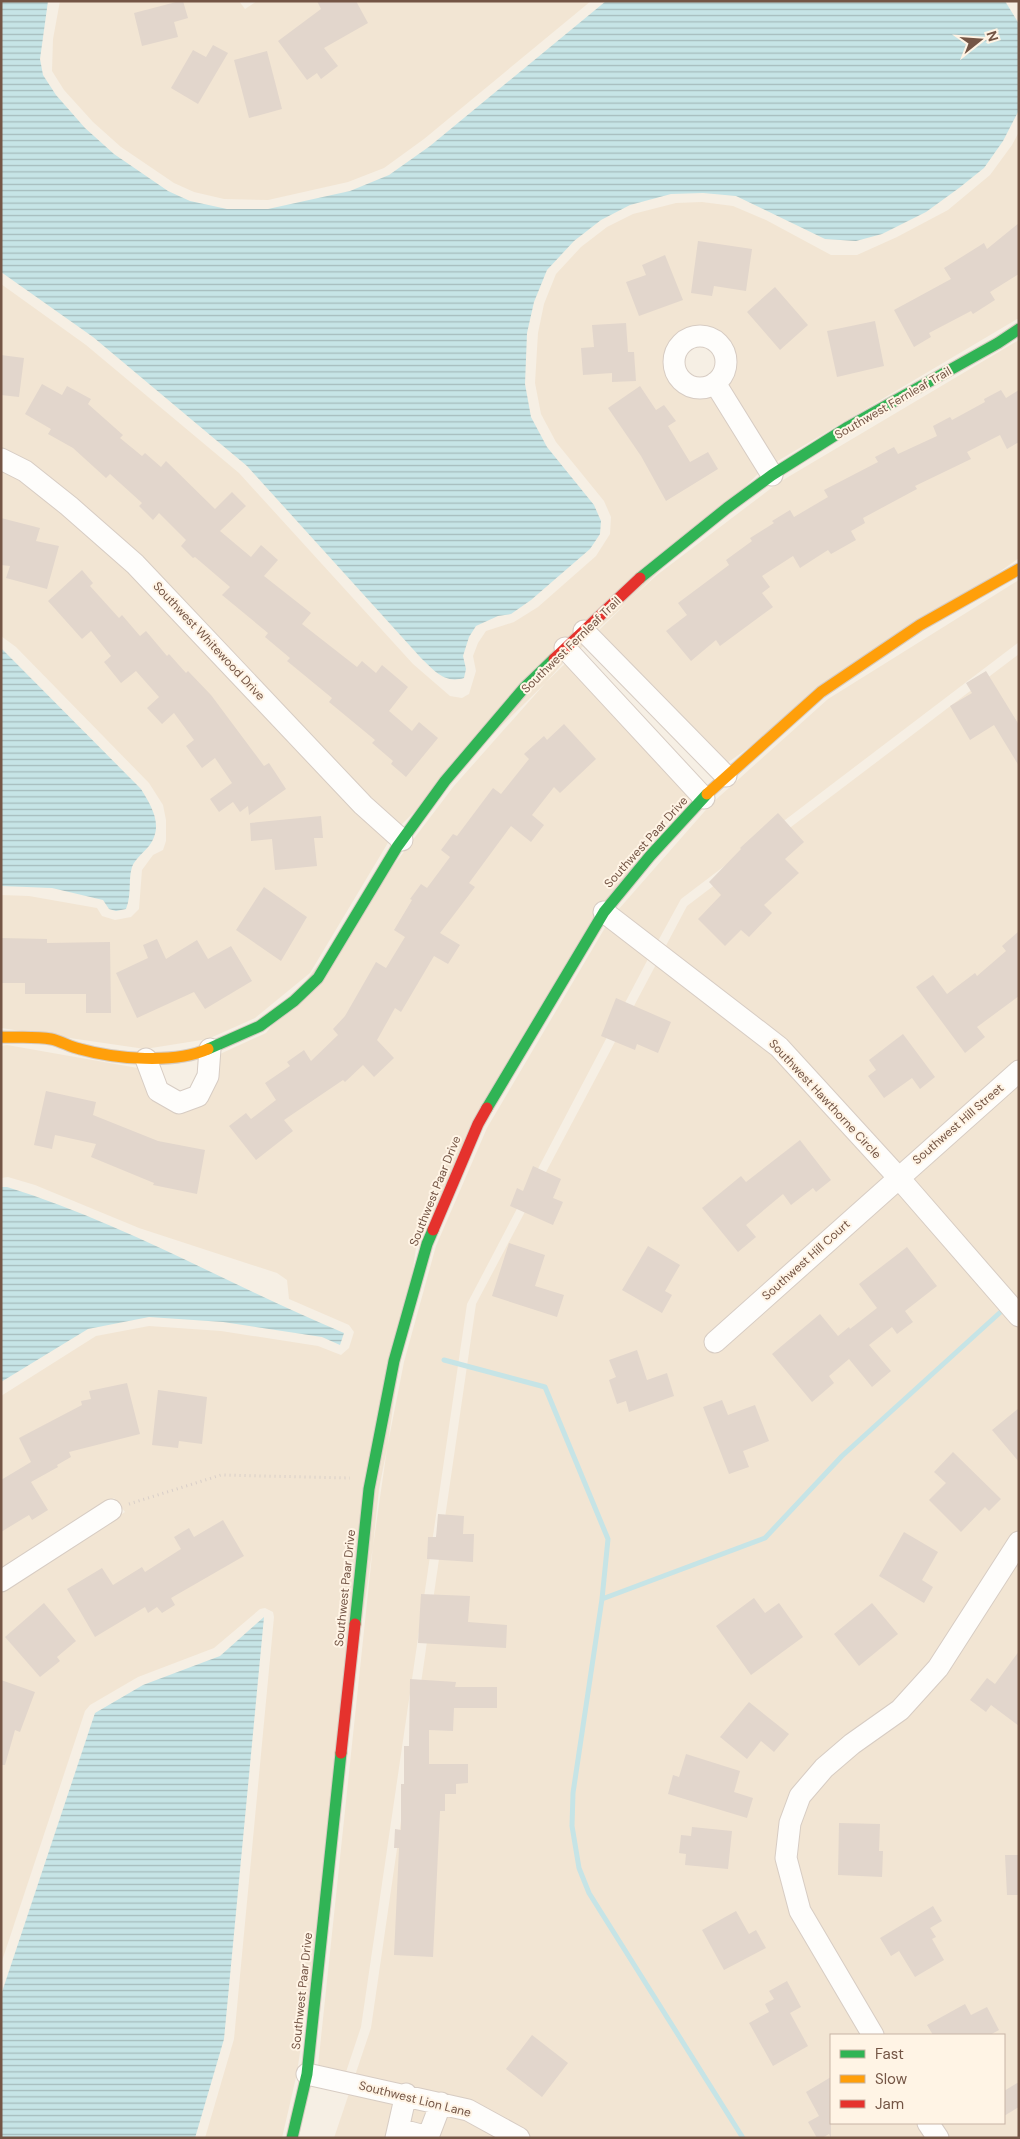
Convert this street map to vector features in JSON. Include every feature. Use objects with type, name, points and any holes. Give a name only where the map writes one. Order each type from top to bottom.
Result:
[{"type":"street","name":"Southwest Fernleaf Trail","points":[[1,1037],[51,1039],[78,1049],[106,1056],[146,1059],[200,1053],[260,1026],[294,1001],[318,978],[402,840],[446,781],[524,688],[650,568],[772,475],[848,428],[998,343],[1019,329]]},
{"type":"street","points":[[715,383],[772,475]]},
{"type":"street","name":"Southwest Whitewood Drive","points":[[1,459],[25,471],[69,506],[135,564],[363,805],[402,840]]},
{"type":"street","name":"Southwest Paar Drive","points":[[292,2138],[307,2074],[371,1479],[394,1361],[427,1244],[478,1124],[604,912],[650,856],[704,798],[726,776],[821,692],[920,624],[1019,569]]},
{"type":"street","points":[[584,630],[726,776]]},
{"type":"street","points":[[565,648],[704,798]]},
{"type":"street","name":"Southwest Hawthorne Circle","points":[[604,912],[779,1047],[898,1177],[1019,1316]]},
{"type":"street","points":[[146,1059],[158,1091],[179,1103],[198,1096],[208,1076],[210,1049]]},
{"type":"street","name":"Southwest Hill Street","points":[[898,1177],[1019,1071]]},
{"type":"street","name":"Southwest Hill Court","points":[[715,1342],[898,1177]]},
{"type":"street","points":[[1,1581],[111,1510]]},
{"type":"street","points":[[872,2034],[800,1911],[786,1858],[790,1823],[800,1796],[824,1768],[852,1744],[900,1710],[938,1668],[1019,1542]]},
{"type":"street","name":"Southwest Lion Lane","points":[[307,2074],[406,2094],[468,2110],[519,2138]]},
{"type":"street","points":[[406,2094],[397,2133],[428,2137],[441,2103]]},
{"type":"street","points":[[929,2124],[938,2138]]},
{"type":"path","points":[[111,1510],[221,1475],[371,1479]]},
{"type":"shaded area","points":[[60,1],[239,1],[245,9],[257,1],[591,1],[424,139],[384,168],[348,182],[268,200],[224,199],[194,192],[174,183],[121,147],[93,122],[64,90],[52,71],[53,39]]},
{"type":"shaded area","points":[[1019,132],[1019,318],[776,462],[727,384],[733,375],[736,363],[731,344],[719,332],[703,327],[690,328],[675,337],[665,356],[666,373],[672,384],[689,396],[702,397],[710,395],[759,473],[401,825],[1,449],[1,284],[86,345],[239,473],[413,664],[450,696],[462,698],[469,694],[476,671],[473,656],[478,643],[486,631],[514,622],[538,607],[596,556],[610,534],[611,517],[604,501],[556,442],[541,414],[535,383],[538,333],[544,304],[556,274],[581,247],[607,227],[633,214],[676,203],[702,202],[733,206],[766,220],[831,255],[857,255],[897,237],[948,210],[990,175]]},
{"type":"shaded area","points":[[1019,340],[1019,558],[727,763],[597,630],[657,575],[778,483]]},
{"type":"shaded area","points":[[1,470],[19,479],[128,570],[389,841],[310,973],[255,1018],[208,1039],[145,1049],[1,1028],[1,895],[29,896],[97,908],[102,916],[115,920],[131,917],[139,909],[142,870],[153,855],[163,850],[166,841],[166,820],[163,805],[149,783],[16,647],[1,636]]},
{"type":"shaded area","points":[[1019,580],[1019,642],[681,899],[658,941],[618,910],[711,804],[828,699]]},
{"type":"shaded area","points":[[1019,654],[1019,2138],[334,2138],[371,2028],[476,1304],[687,906]]},
{"type":"shaded area","points":[[564,662],[691,798],[642,850],[417,1241],[297,2073],[282,2138],[205,2138],[234,2039],[273,1612],[265,1608],[260,1609],[214,1648],[138,1677],[90,1705],[85,1711],[1,1964],[1,1593],[125,1512],[114,1498],[1,1570],[1,1396],[96,1336],[149,1326],[221,1331],[318,1346],[341,1355],[349,1348],[354,1332],[349,1325],[289,1299],[287,1280],[277,1273],[139,1228],[35,1185],[8,1177],[1,1178],[1,1046],[7,1045],[138,1068],[173,1111],[220,1054],[266,1033],[454,786]]},
{"type":"shaded area","points":[[606,926],[648,959],[467,1304],[361,2027],[346,2072],[318,2066],[379,1489],[404,1362],[436,1246],[487,1128]]},
{"type":"water","points":[[1,1],[48,1],[40,59],[43,75],[56,95],[85,128],[114,154],[168,191],[190,201],[227,209],[268,209],[350,191],[389,175],[430,146],[606,1],[1005,1],[1019,24],[1019,110],[1003,141],[984,168],[926,212],[882,234],[856,241],[825,239],[736,196],[703,193],[671,194],[630,205],[601,220],[574,241],[547,270],[534,302],[527,333],[525,384],[531,417],[547,447],[594,505],[601,521],[600,534],[590,549],[531,600],[511,614],[498,616],[476,626],[469,637],[463,656],[466,669],[464,678],[451,679],[440,675],[421,658],[247,466],[93,337],[1,272]]},
{"type":"water","points":[[1,648],[141,789],[149,803],[155,817],[156,831],[149,846],[133,864],[126,909],[116,911],[109,909],[103,900],[52,888],[1,886]]},
{"type":"water","points":[[1,1187],[7,1187],[93,1218],[344,1333],[340,1345],[322,1337],[223,1322],[149,1317],[88,1329],[1,1382]]},
{"type":"water","points":[[264,1617],[224,2039],[195,2138],[1,2138],[1,1995],[95,1713],[143,1685],[220,1656]]},
{"type":"building","points":[[183,1],[188,18],[174,22],[178,37],[142,46],[134,13]]},
{"type":"building","points":[[317,1],[356,1],[368,23],[324,48],[338,66],[321,79],[317,73],[307,80],[278,41],[321,9]]},
{"type":"building","points":[[213,45],[228,53],[198,104],[171,88],[193,50],[206,57]]},
{"type":"building","points":[[267,51],[282,109],[249,118],[234,60]]},
{"type":"building","points":[[1019,223],[1019,274],[990,292],[995,300],[973,314],[971,311],[929,333],[931,337],[914,347],[894,310],[951,279],[944,268],[984,243],[987,249]]},
{"type":"building","points":[[698,241],[752,249],[746,291],[714,286],[712,296],[691,293]]},
{"type":"building","points":[[665,255],[683,300],[639,316],[626,282],[646,275],[642,265]]},
{"type":"building","points":[[775,287],[808,325],[780,350],[747,312]]},
{"type":"building","points":[[875,321],[884,366],[837,377],[827,331]]},
{"type":"building","points":[[626,323],[628,352],[634,352],[636,381],[612,382],[612,373],[583,375],[581,348],[594,347],[592,325]]},
{"type":"building","points":[[1,355],[24,358],[19,397],[1,395]]},
{"type":"building","points":[[42,384],[62,395],[67,386],[91,399],[88,404],[123,435],[120,438],[142,456],[145,453],[161,467],[166,461],[215,509],[232,492],[246,506],[220,531],[251,557],[261,545],[278,560],[264,576],[311,613],[302,624],[357,667],[362,661],[376,673],[382,665],[408,687],[389,711],[412,731],[419,722],[438,738],[406,777],[391,764],[393,761],[372,743],[375,740],[329,702],[332,698],[287,661],[290,658],[265,637],[268,633],[222,595],[230,587],[195,557],[193,558],[181,546],[186,540],[159,513],[153,520],[139,506],[142,503],[110,474],[106,478],[73,448],[48,434],[51,429],[25,414]]},
{"type":"building","points":[[640,386],[656,410],[664,405],[676,421],[668,426],[690,462],[708,452],[718,469],[666,501],[641,456],[608,408]]},
{"type":"building","points":[[1001,390],[1006,398],[1019,390],[1019,442],[1007,449],[1000,435],[967,452],[971,459],[915,486],[917,489],[863,518],[865,523],[851,531],[856,540],[831,554],[828,550],[800,568],[793,556],[762,576],[770,587],[762,593],[773,607],[720,646],[716,640],[691,661],[666,631],[687,615],[678,603],[729,565],[726,560],[752,541],[750,538],[774,523],[772,521],[790,510],[794,517],[828,497],[824,490],[878,462],[875,457],[894,447],[898,454],[937,436],[933,426],[950,417],[952,420],[985,402],[984,399]]},
{"type":"building","points":[[1,518],[40,528],[36,541],[59,546],[47,589],[6,578],[10,566],[1,565]]},
{"type":"building","points":[[82,570],[93,583],[90,586],[119,618],[122,615],[140,636],[146,631],[167,656],[169,654],[186,673],[188,671],[211,695],[264,766],[269,763],[286,789],[249,815],[248,806],[240,812],[233,802],[219,812],[210,799],[232,783],[215,758],[202,768],[186,746],[194,740],[174,713],[162,724],[147,708],[159,697],[136,671],[121,683],[104,662],[111,656],[91,631],[82,639],[48,601]]},
{"type":"building","points":[[986,671],[1019,725],[1019,766],[994,725],[970,740],[950,706],[972,693],[966,683]]},
{"type":"building","points":[[564,724],[596,759],[560,793],[554,787],[532,815],[544,825],[531,842],[511,826],[469,883],[475,887],[440,933],[460,945],[448,964],[434,956],[401,1012],[395,1008],[377,1040],[394,1058],[374,1077],[363,1065],[345,1082],[343,1080],[284,1120],[293,1131],[256,1160],[229,1126],[246,1113],[251,1119],[276,1100],[265,1083],[290,1066],[287,1062],[304,1050],[311,1061],[338,1035],[333,1029],[345,1016],[376,962],[386,968],[405,937],[394,930],[412,900],[410,899],[421,884],[427,888],[450,857],[441,850],[453,834],[457,836],[493,788],[501,794],[529,759],[524,754],[544,736],[547,740]]},
{"type":"building","points":[[778,813],[804,842],[785,859],[799,873],[764,905],[772,913],[749,937],[741,930],[725,946],[698,919],[721,895],[709,882],[740,848]]},
{"type":"building","points":[[321,816],[323,838],[314,838],[317,866],[275,870],[272,839],[251,841],[250,823]]},
{"type":"building","points":[[264,887],[307,917],[281,961],[236,930]]},
{"type":"building","points":[[1019,931],[1019,996],[977,1027],[985,1037],[965,1053],[916,987],[933,975],[947,994],[975,973],[977,976],[1006,951],[1002,946]]},
{"type":"building","points":[[1,938],[47,939],[47,943],[110,942],[111,1013],[86,1013],[86,994],[25,994],[25,983],[1,983]]},
{"type":"building","points":[[157,939],[166,959],[197,940],[208,959],[231,946],[252,981],[205,1009],[194,992],[137,1018],[116,973],[148,958],[143,945]]},
{"type":"building","points":[[616,998],[671,1022],[658,1053],[637,1044],[635,1050],[601,1036]]},
{"type":"building","points":[[903,1034],[935,1077],[920,1089],[912,1078],[884,1098],[868,1076],[876,1070],[869,1060]]},
{"type":"building","points":[[46,1091],[96,1102],[93,1115],[158,1141],[205,1150],[197,1194],[153,1185],[154,1183],[91,1157],[96,1144],[55,1135],[52,1149],[34,1145]]},
{"type":"building","points":[[800,1140],[831,1180],[816,1192],[813,1188],[791,1205],[783,1194],[746,1225],[756,1237],[738,1252],[702,1208],[741,1176],[746,1182]]},
{"type":"building","points":[[533,1166],[561,1179],[553,1198],[563,1202],[553,1225],[510,1206],[517,1188],[523,1191]]},
{"type":"building","points":[[509,1243],[545,1255],[535,1286],[564,1295],[557,1317],[492,1296]]},
{"type":"building","points":[[648,1246],[680,1265],[665,1291],[672,1295],[662,1313],[622,1290]]},
{"type":"building","points":[[907,1247],[937,1286],[905,1311],[913,1322],[897,1334],[892,1327],[869,1345],[891,1371],[872,1387],[849,1359],[829,1376],[834,1383],[812,1402],[772,1354],[820,1314],[838,1336],[877,1308],[859,1284]]},
{"type":"building","points":[[637,1350],[647,1380],[667,1373],[674,1396],[629,1412],[626,1401],[617,1404],[609,1380],[616,1377],[609,1360]]},
{"type":"building","points":[[127,1383],[140,1434],[69,1452],[71,1457],[57,1465],[58,1467],[31,1482],[48,1510],[32,1520],[29,1515],[1,1532],[1,1480],[31,1462],[19,1438],[82,1405],[81,1401],[91,1399],[89,1391]]},
{"type":"building","points":[[158,1390],[207,1397],[202,1444],[179,1441],[178,1448],[152,1445]]},
{"type":"building","points":[[722,1400],[728,1415],[755,1405],[769,1441],[743,1451],[749,1467],[729,1474],[703,1407]]},
{"type":"building","points":[[1019,1408],[1019,1462],[992,1430]]},
{"type":"building","points":[[953,1452],[1001,1499],[989,1511],[985,1507],[961,1532],[929,1500],[946,1483],[934,1472]]},
{"type":"building","points":[[438,1514],[464,1516],[463,1534],[474,1534],[473,1562],[427,1559],[428,1537],[436,1537]]},
{"type":"building","points":[[223,1520],[244,1556],[171,1598],[175,1605],[162,1613],[157,1607],[148,1613],[145,1607],[95,1637],[67,1589],[102,1568],[113,1585],[142,1567],[145,1572],[181,1549],[174,1537],[189,1528],[194,1537]]},
{"type":"building","points":[[904,1532],[938,1552],[922,1580],[933,1587],[924,1603],[879,1576]]},
{"type":"building","points":[[421,1594],[470,1596],[468,1622],[507,1625],[506,1648],[418,1643]]},
{"type":"building","points":[[754,1598],[765,1613],[779,1603],[803,1637],[751,1675],[716,1626]]},
{"type":"building","points":[[44,1603],[76,1641],[57,1657],[60,1661],[40,1677],[5,1637]]},
{"type":"building","points":[[872,1603],[898,1634],[859,1666],[834,1634]]},
{"type":"building","points":[[1019,1651],[1019,1726],[991,1705],[986,1712],[970,1700],[987,1678],[995,1684]]},
{"type":"building","points":[[410,1679],[456,1682],[455,1687],[497,1687],[497,1708],[454,1708],[453,1731],[429,1730],[429,1764],[468,1764],[468,1783],[456,1784],[456,1794],[445,1794],[445,1811],[440,1811],[433,1957],[394,1955],[399,1848],[394,1848],[395,1829],[401,1830],[401,1784],[404,1784],[404,1746],[409,1746]]},
{"type":"building","points":[[1,1680],[35,1692],[20,1732],[15,1730],[5,1765],[1,1765]]},
{"type":"building","points":[[749,1702],[789,1734],[774,1752],[761,1741],[747,1759],[720,1737]]},
{"type":"building","points":[[686,1754],[740,1771],[734,1792],[753,1798],[747,1818],[668,1794],[673,1775],[679,1777]]},
{"type":"building","points":[[839,1823],[880,1824],[879,1851],[883,1851],[882,1877],[838,1875]]},
{"type":"building","points":[[692,1827],[732,1831],[728,1869],[685,1865],[686,1854],[679,1853],[681,1835],[691,1836]]},
{"type":"building","points":[[1005,1855],[1019,1855],[1019,1895],[1007,1895]]},
{"type":"building","points":[[933,1906],[942,1921],[930,1928],[936,1937],[932,1939],[944,1960],[915,1977],[899,1951],[891,1956],[880,1938]]},
{"type":"building","points":[[736,1911],[749,1934],[756,1930],[766,1948],[724,1970],[702,1930]]},
{"type":"building","points":[[787,1981],[801,2007],[790,2013],[808,2046],[773,2066],[749,2023],[769,2012],[765,2004],[774,1999],[769,1991]]},
{"type":"building","points":[[965,2004],[971,2015],[987,2007],[999,2030],[992,2034],[932,2034],[927,2025]]},
{"type":"building","points":[[532,2035],[568,2063],[542,2097],[506,2069]]},
{"type":"building","points":[[830,2078],[831,2138],[829,2134],[822,2138],[817,2138],[808,2122],[819,2116],[806,2092]]},
{"type":"building","points":[[1019,2082],[1019,2107],[1005,2115],[1005,2090]]},
{"type":"waterway","points":[[602,1599],[765,1538],[842,1456],[1005,1308]]},
{"type":"waterway","points":[[444,1360],[545,1387],[608,1539],[602,1599],[573,1793],[572,1826],[579,1868],[589,1893],[743,2138]]},
{"type":"traffic: fast","points":[[640,578],[727,508],[772,475],[848,427],[998,343],[1019,329]]},
{"type":"traffic: fast","points":[[208,1049],[260,1026],[294,1001],[318,978],[397,847],[445,781],[524,688],[554,659]]},
{"type":"traffic: fast","points":[[487,1108],[604,912],[650,856],[707,794]]},
{"type":"traffic: fast","points":[[355,1624],[369,1489],[394,1361],[427,1244],[433,1230]]},
{"type":"traffic: fast","points":[[292,2138],[307,2074],[341,1753]]},
{"type":"traffic: slow","points":[[707,794],[821,692],[920,625],[1019,569]]},
{"type":"traffic: slow","points":[[1,1037],[45,1038],[76,1048],[127,1057],[179,1057],[208,1049]]},
{"type":"traffic: jam","points":[[554,659],[640,578]]},
{"type":"traffic: jam","points":[[433,1230],[478,1124],[487,1108]]},
{"type":"traffic: jam","points":[[341,1753],[355,1624]]}]
